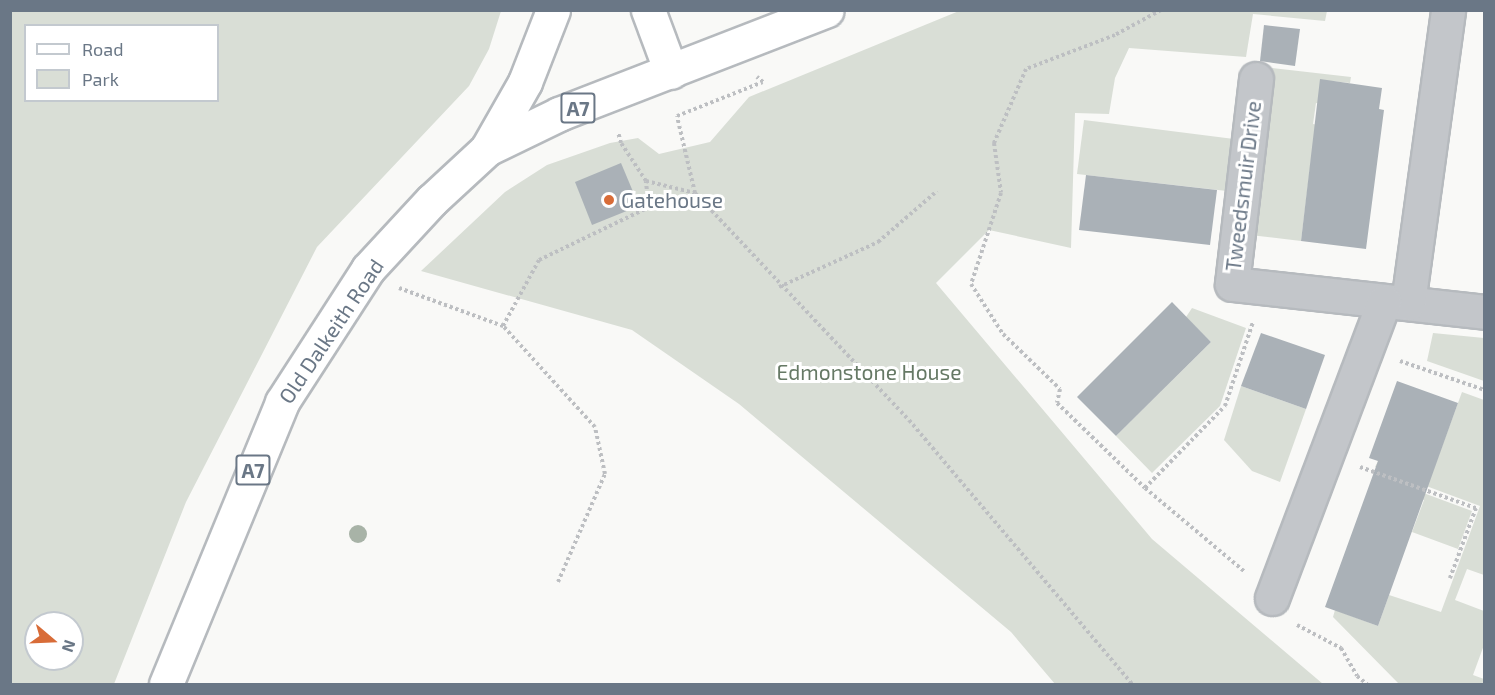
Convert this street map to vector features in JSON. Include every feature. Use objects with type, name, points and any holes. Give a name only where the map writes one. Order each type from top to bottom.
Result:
[{"type":"main road","points":[[487,149],[525,82],[553,10]]},
{"type":"main road","points":[[648,10],[671,72]]},
{"type":"main road","name":"Old Dalkeith Road","points":[[166,684],[282,402],[368,269],[432,200],[487,149],[559,114],[827,10]]},
{"type":"street","points":[[1272,598],[1365,349],[1396,302],[1448,10]]},
{"type":"street","name":"Tweedsmuir Drive","points":[[1256,79],[1232,284],[1485,312]]},
{"type":"path","points":[[1161,10],[1115,35],[1026,69],[994,143],[1001,193],[971,284],[1003,334],[1060,389],[1058,403],[1145,488],[1272,598],[1286,619],[1341,648],[1357,676],[1367,684]]},
{"type":"path","points":[[677,116],[695,193],[779,286],[909,420],[1132,684]]},
{"type":"path","points":[[503,326],[539,260],[649,207],[646,182],[621,143],[618,132]]},
{"type":"path","points":[[646,182],[695,193]]},
{"type":"path","points":[[779,286],[878,242],[938,191]]},
{"type":"path","points":[[368,269],[404,290],[503,326],[595,427],[605,474],[558,582]]},
{"type":"path","points":[[1145,488],[1224,406],[1265,288]]},
{"type":"path","points":[[1365,349],[1485,390]]},
{"type":"path","points":[[1326,454],[1476,508],[1450,578]]},
{"type":"green space","points":[[10,11],[501,11],[489,49],[469,86],[317,247],[186,502],[114,684],[11,684]]},
{"type":"green space","name":"Edmonstone House","points":[[959,11],[1327,11],[1325,21],[1253,14],[1246,57],[1129,48],[1115,78],[1109,114],[1075,113],[1071,248],[989,230],[936,283],[1152,539],[1323,684],[1055,684],[1011,632],[739,404],[632,330],[421,271],[505,192],[547,165],[610,143],[638,138],[659,154],[710,142],[749,97]]},
{"type":"green space","points":[[1272,68],[1351,77],[1350,83],[1331,81],[1328,105],[1316,103],[1313,124],[1325,126],[1311,160],[1301,241],[1250,235]]},
{"type":"green space","points":[[1084,120],[1234,139],[1227,191],[1077,174]]},
{"type":"green space","points":[[1192,308],[1246,328],[1220,406],[1152,473],[1116,436],[1211,342],[1186,317]]},
{"type":"green space","points":[[1433,333],[1484,338],[1484,381],[1427,361]]},
{"type":"green space","points":[[1241,386],[1306,409],[1280,482],[1252,471],[1224,440]]},
{"type":"green space","points":[[1462,392],[1484,400],[1484,575],[1467,569],[1455,600],[1484,611],[1484,645],[1473,675],[1484,679],[1484,684],[1399,684],[1333,617],[1335,610],[1378,626],[1389,595],[1441,612],[1480,506],[1375,467],[1378,461],[1430,479]]},
{"type":"green space","points":[[1383,478],[1472,511],[1458,549],[1412,532],[1424,500],[1381,485]]},
{"type":"building","points":[[1264,25],[1300,29],[1295,66],[1260,61]]},
{"type":"building","points":[[1320,79],[1382,88],[1379,109],[1384,110],[1366,249],[1301,241]]},
{"type":"building","name":"Gatehouse","points":[[621,163],[639,206],[592,225],[575,182]]},
{"type":"building","points":[[1086,175],[1217,190],[1210,245],[1079,230]]},
{"type":"building","points":[[1172,302],[1211,342],[1116,436],[1077,397]]},
{"type":"building","points":[[1261,333],[1325,355],[1306,409],[1241,386]]},
{"type":"building","points":[[1397,381],[1458,403],[1378,626],[1325,607],[1378,461],[1369,458]]},
{"type":"place","name":"Gatehouse","points":[[609,200]]}]
